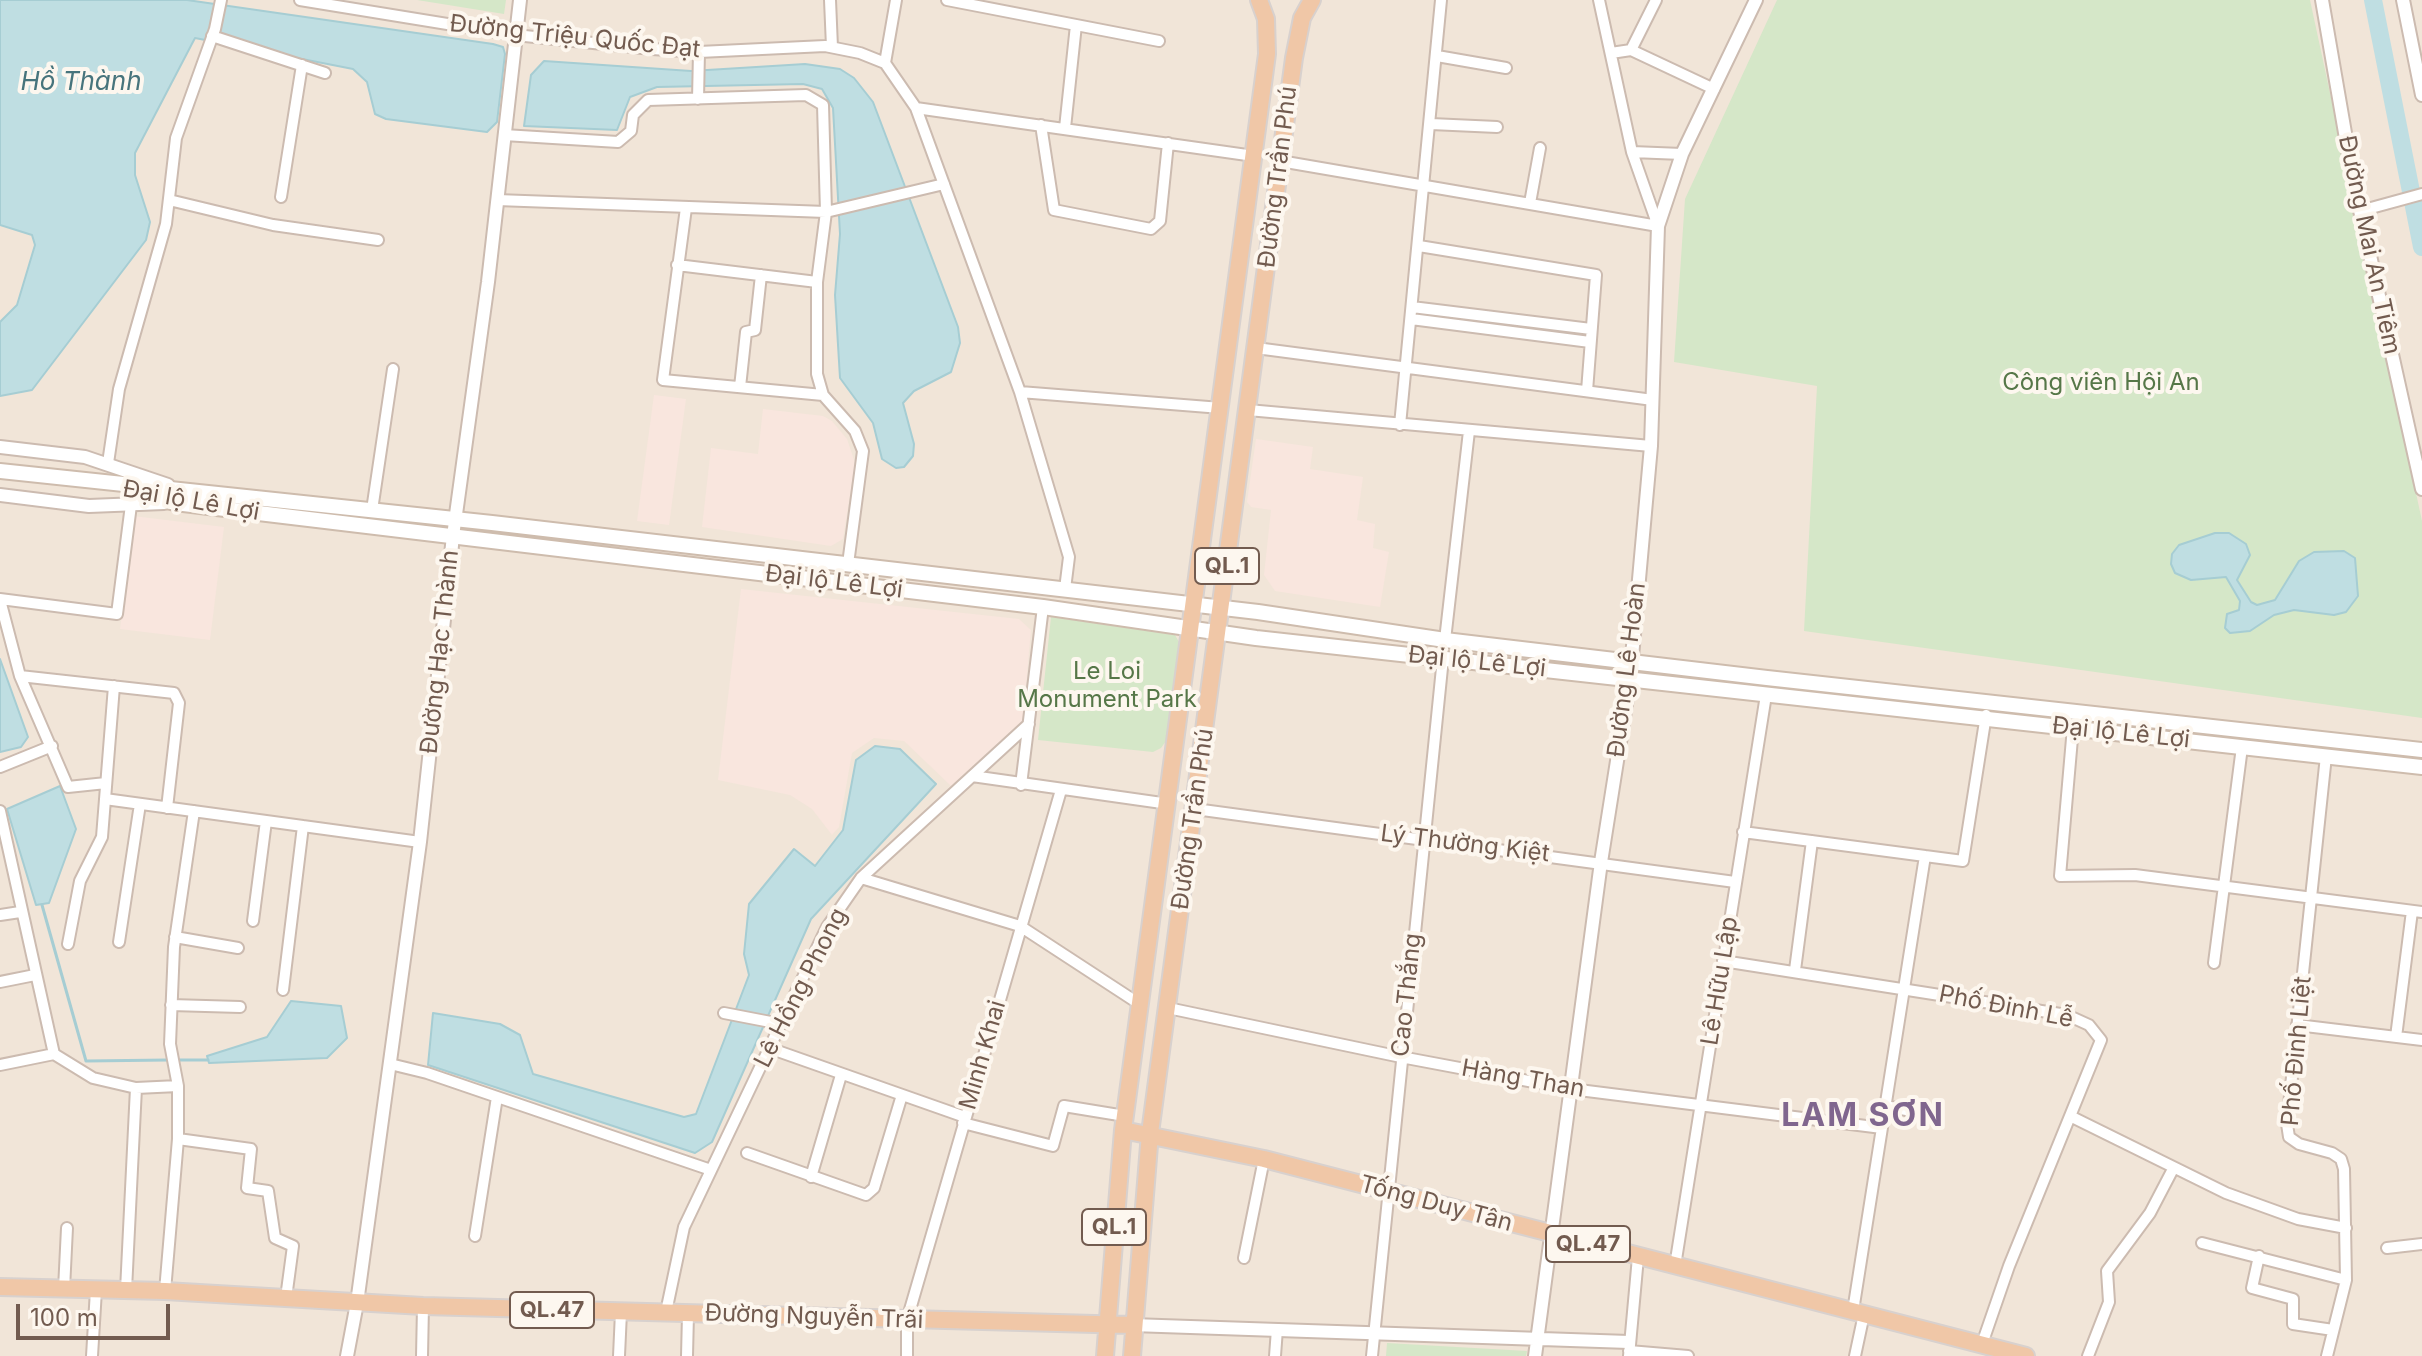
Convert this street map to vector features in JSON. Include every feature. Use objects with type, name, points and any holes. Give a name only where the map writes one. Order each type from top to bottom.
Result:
[{"type":"highway","name":"Đường Trần Phú","points":[[1105,1356],[1105,1325],[1124,1123],[1267,54],[1266,19],[1259,0]]},
{"type":"highway","name":"Đường Trần Phú","points":[[1132,1356],[1132,1325],[1150,1133],[1294,58],[1302,18],[1312,0]]},
{"type":"highway","points":[[1238,281],[1264,285]]},
{"type":"highway","points":[[1141,1005],[1168,1008]]},
{"type":"highway","name":"Tống Duy Tân","points":[[1124,1123],[1150,1133],[1387,1190],[1553,1236],[2026,1356]]},
{"type":"highway","name":"Đường Nguyễn Trãi","points":[[0,1287],[165,1291],[423,1306],[1132,1325]]},
{"type":"main road","name":"Đại lộ Lê Lợi","points":[[0,471],[453,536],[1043,607],[1218,634],[2422,767]]},
{"type":"main road","name":"Đại lộ Lê Lợi","points":[[177,496],[455,519],[1195,604],[1445,640],[1631,662],[2422,750]]},
{"type":"main road","points":[[762,573],[763,554]]},
{"type":"street","points":[[108,463],[119,389],[166,224],[176,138],[214,33],[221,0]]},
{"type":"street","name":"Đường Triệu Quốc Đạt","points":[[300,0],[364,5],[515,35],[699,58],[832,47],[885,63]]},
{"type":"street","name":"Đường Hạc Thành","points":[[347,1356],[357,1303],[420,842],[455,519],[520,0]]},
{"type":"street","points":[[830,0],[832,47]]},
{"type":"street","points":[[896,0],[885,63],[916,108],[1020,392],[1069,557],[1065,589]]},
{"type":"street","points":[[947,0],[1159,41]]},
{"type":"street","points":[[1400,425],[1426,185],[1441,0]]},
{"type":"street","points":[[1280,161],[1658,226],[1632,152],[1599,0]]},
{"type":"street","points":[[1631,50],[1656,0]]},
{"type":"street","name":"Đường Lê Hoàn","points":[[1535,1356],[1601,862],[1630,679],[1651,446],[1658,226],[1682,154],[1756,0]]},
{"type":"street","name":"Đường Mai An Tiêm","points":[[2322,0],[2360,211],[2422,489]]},
{"type":"street","points":[[2403,0],[2422,95]]},
{"type":"street","points":[[1065,128],[1076,25]]},
{"type":"street","points":[[214,33],[325,73]]},
{"type":"street","points":[[1611,53],[1631,50],[1714,89]]},
{"type":"street","points":[[1437,56],[1506,68]]},
{"type":"street","points":[[698,99],[699,58]]},
{"type":"street","points":[[281,197],[302,65]]},
{"type":"street","points":[[504,135],[618,142],[631,131],[633,115],[648,100],[806,95],[816,98],[823,105],[826,212],[817,282],[817,374],[823,395],[855,431],[863,451],[848,564]]},
{"type":"street","points":[[916,108],[1254,156]]},
{"type":"street","points":[[1431,124],[1497,127]]},
{"type":"street","points":[[1041,125],[1054,210],[1151,229],[1160,221],[1168,143]]},
{"type":"street","points":[[1530,203],[1540,148]]},
{"type":"street","points":[[1632,152],[1682,154]]},
{"type":"street","points":[[497,200],[826,212],[944,184]]},
{"type":"street","points":[[2360,211],[2422,194]]},
{"type":"street","points":[[169,200],[273,225],[378,240]]},
{"type":"street","points":[[686,208],[663,380],[823,395]]},
{"type":"street","points":[[1419,246],[1596,275],[1587,391]]},
{"type":"street","points":[[677,265],[817,282]]},
{"type":"street","points":[[740,387],[746,332],[755,330],[761,275]]},
{"type":"street","points":[[1412,313],[1591,329]]},
{"type":"street","points":[[1412,313],[1590,342]]},
{"type":"street","points":[[1256,348],[1653,400]]},
{"type":"street","points":[[372,510],[393,369]]},
{"type":"street","points":[[1020,392],[1221,408]]},
{"type":"street","points":[[1248,410],[1651,446]]},
{"type":"street","points":[[1445,640],[1469,431]]},
{"type":"street","points":[[0,447],[108,463],[177,496]]},
{"type":"street","points":[[0,495],[89,506],[131,505],[177,496]]},
{"type":"street","points":[[106,783],[68,787],[20,676],[0,600],[117,614],[131,505]]},
{"type":"street","points":[[1021,785],[1043,607]]},
{"type":"street","name":"Cao Thắng","points":[[1372,1356],[1443,658]]},
{"type":"street","points":[[20,676],[167,691],[177,697],[167,808]]},
{"type":"street","points":[[68,944],[80,881],[102,837],[114,686]]},
{"type":"street","name":"Lê Hữu Lập","points":[[1675,1266],[1766,695]]},
{"type":"street","points":[[1743,832],[1963,861],[1988,702]]},
{"type":"street","name":"Lê Hồng Phong","points":[[666,1312],[684,1227],[827,927],[861,878],[1029,724]]},
{"type":"street","points":[[2073,727],[2060,876],[2135,875],[2417,911],[2396,1037]]},
{"type":"street","points":[[1,766],[52,746]]},
{"type":"street","points":[[2214,963],[2242,747]]},
{"type":"street","name":"Phố Đinh Liệt","points":[[2326,756],[2287,1124],[2289,1137],[2341,1159],[2346,1280],[2327,1356]]},
{"type":"street","points":[[972,776],[1169,804]]},
{"type":"street","name":"Minh Khai","points":[[907,1356],[907,1320],[1061,790]]},
{"type":"street","points":[[105,799],[420,842]]},
{"type":"street","points":[[119,942],[140,804]]},
{"type":"street","name":"Lý Thường Kiệt","points":[[1195,809],[1735,882]]},
{"type":"street","points":[[0,811],[54,1054]]},
{"type":"street","points":[[165,1291],[178,1139],[178,1086],[173,1060],[171,1005],[175,937],[194,811]]},
{"type":"street","points":[[253,921],[266,821]]},
{"type":"street","points":[[283,990],[303,826]]},
{"type":"street","points":[[1795,970],[1812,841]]},
{"type":"street","points":[[1855,1356],[1885,1106],[1925,856]]},
{"type":"street","points":[[861,878],[1020,926],[1141,1005]]},
{"type":"street","points":[[0,915],[20,912]]},
{"type":"street","points":[[175,937],[238,948]]},
{"type":"street","name":"Phố Đinh Lễ","points":[[1723,961],[2067,1015],[2089,1025],[2101,1040],[2009,1266],[1982,1344]]},
{"type":"street","points":[[0,982],[35,975]]},
{"type":"street","points":[[171,1005],[240,1007]]},
{"type":"street","name":"Hàng Than","points":[[1168,1008],[1571,1089],[1882,1128]]},
{"type":"street","points":[[724,1013],[781,1024]]},
{"type":"street","points":[[2297,1025],[2422,1040]]},
{"type":"street","points":[[769,1048],[964,1120],[1053,1146],[1064,1106],[1124,1123]]},
{"type":"street","points":[[0,1065],[54,1054],[93,1078],[136,1088],[178,1086]]},
{"type":"street","points":[[390,1064],[711,1170]]},
{"type":"street","points":[[811,1177],[841,1075]]},
{"type":"street","points":[[126,1290],[136,1088]]},
{"type":"street","points":[[747,1153],[859,1195],[871,1193],[902,1095]]},
{"type":"street","points":[[475,1236],[497,1097]]},
{"type":"street","points":[[1885,1106],[1933,1115]]},
{"type":"street","points":[[2072,1117],[2173,1169],[2266,1209],[2346,1228]]},
{"type":"street","points":[[178,1139],[251,1149],[247,1188],[268,1191],[275,1238],[293,1246],[286,1298]]},
{"type":"street","points":[[1244,1258],[1264,1159]]},
{"type":"street","points":[[2088,1356],[2109,1302],[2107,1271],[2150,1213],[2173,1169]]},
{"type":"street","points":[[64,1289],[67,1228]]},
{"type":"street","points":[[2202,1243],[2346,1280]]},
{"type":"street","points":[[2387,1248],[2422,1244]]},
{"type":"street","points":[[2259,1256],[2252,1288],[2293,1299],[2293,1324],[2333,1330]]},
{"type":"street","points":[[1638,1257],[1629,1350],[1688,1356]]},
{"type":"street","points":[[92,1356],[96,1290]]},
{"type":"street","points":[[422,1356],[423,1306]]},
{"type":"street","points":[[619,1356],[621,1312]]},
{"type":"street","points":[[687,1356],[688,1314]]},
{"type":"street","name":"Đường Nguyễn Trãi","points":[[1132,1325],[1537,1339],[1629,1350]]},
{"type":"street","points":[[1275,1356],[1277,1329]]},
{"type":"shaded area","points":[[0,0],[2422,0],[2422,1356],[0,1356]]},
{"type":"shaded area","points":[[654,395],[686,399],[669,525],[637,521]]},
{"type":"shaded area","points":[[763,409],[823,416],[832,421],[847,439],[855,463],[843,539],[831,546],[702,527],[711,448],[758,454]]},
{"type":"shaded area","points":[[1256,439],[1313,447],[1310,469],[1363,477],[1357,520],[1375,524],[1373,548],[1389,552],[1380,607],[1275,591],[1264,575],[1271,510],[1251,507],[1247,502]]},
{"type":"shaded area","points":[[133,516],[224,527],[210,640],[120,629]]},
{"type":"shaded area","points":[[741,589],[1019,619],[1031,630],[1023,720],[951,786],[904,741],[874,738],[852,753],[839,827],[832,835],[812,809],[790,795],[718,780]]},
{"type":"green space","points":[[417,0],[506,0],[504,14]]},
{"type":"green space","name":"Công viên Hội An","points":[[1777,0],[2310,0],[2422,521],[2422,718],[1804,631],[1817,386],[1674,362],[1685,199]]},
{"type":"green space","name":"Le Loi Monument Park","points":[[1051,617],[1175,635],[1179,642],[1166,741],[1161,748],[1153,752],[1038,740]]},
{"type":"green space","points":[[1387,1343],[1527,1351],[1526,1356],[1386,1356]]},
{"type":"water","name":"Hồ Thành","points":[[0,0],[187,0],[493,44],[503,47],[505,54],[497,122],[487,132],[386,119],[375,114],[367,82],[353,69],[195,38],[135,153],[135,175],[150,222],[146,240],[32,390],[0,396],[0,322],[17,305],[35,245],[32,235],[0,225]]},
{"type":"water","points":[[544,61],[691,71],[805,64],[840,69],[854,78],[873,102],[958,327],[960,343],[951,372],[914,391],[903,403],[914,444],[913,456],[904,467],[896,468],[882,459],[873,423],[840,378],[835,295],[840,234],[833,108],[822,89],[803,84],[657,87],[630,97],[617,130],[524,126],[531,75]]},
{"type":"water","points":[[2215,533],[2229,533],[2246,544],[2250,555],[2237,580],[2251,602],[2257,605],[2275,600],[2299,561],[2314,552],[2344,551],[2355,558],[2358,596],[2346,612],[2334,615],[2294,610],[2274,615],[2250,631],[2230,633],[2225,628],[2227,614],[2239,610],[2240,601],[2226,577],[2191,580],[2175,573],[2171,564],[2172,554],[2179,545]]},
{"type":"water","points":[[0,659],[28,737],[21,747],[0,752]]},
{"type":"water","points":[[875,746],[900,749],[936,784],[811,919],[712,1142],[695,1153],[428,1065],[433,1013],[500,1024],[520,1035],[533,1074],[684,1117],[696,1114],[749,975],[744,954],[749,904],[794,849],[815,866],[843,830],[856,760]]},
{"type":"water","points":[[60,786],[76,829],[49,903],[36,905],[7,809]]},
{"type":"water","points":[[291,1001],[341,1006],[347,1038],[327,1058],[209,1063],[207,1056],[267,1037]]},
{"type":"waterway","points":[[2373,0],[2422,247]]},
{"type":"waterway","points":[[42,905],[86,1061],[168,1060]]},
{"type":"waterway","points":[[176,1060],[208,1060]]},
{"type":"district","name":"LAM SƠN","points":[[1863,1116]]}]
